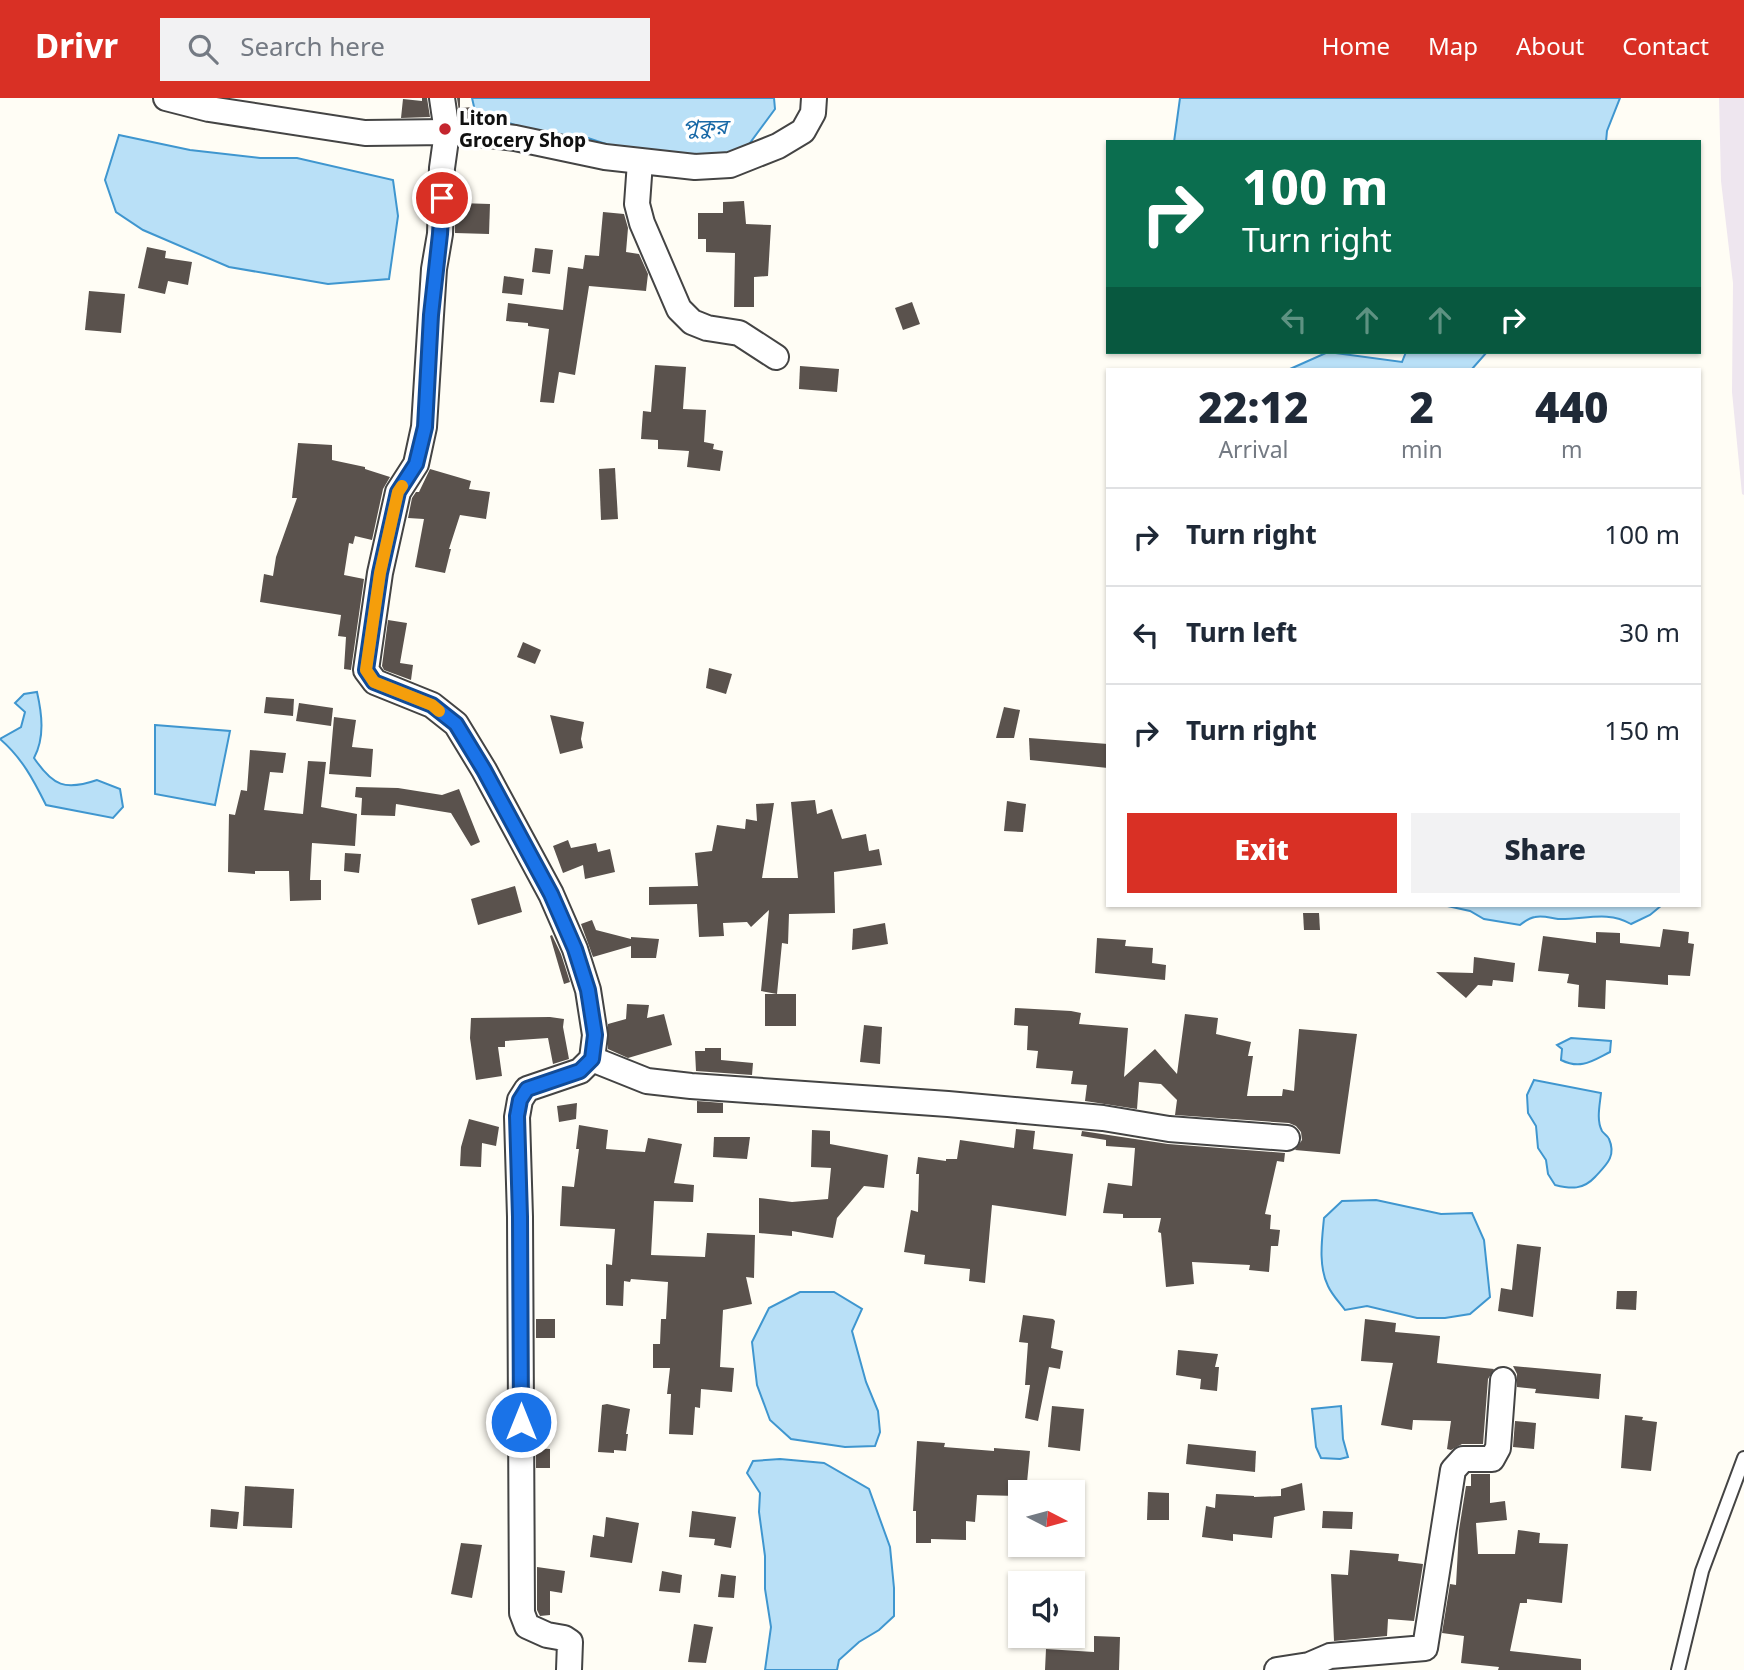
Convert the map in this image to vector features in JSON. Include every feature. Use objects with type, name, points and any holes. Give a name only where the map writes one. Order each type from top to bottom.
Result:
[{"type":"street","points":[[166,98],[209,109],[365,133],[446,132],[515,138],[605,157],[695,167],[730,165],[778,146],[803,131],[813,113],[814,98]]},
{"type":"street","points":[[442,98],[446,132],[425,427],[416,464],[398,492],[380,573],[366,670],[374,682],[432,705],[456,724],[551,894],[575,949],[588,990],[595,1035],[592,1059],[580,1071],[527,1089],[520,1100],[517,1116],[522,1613],[527,1626],[570,1642],[569,1670]]},
{"type":"street","points":[[640,162],[637,204],[642,223],[680,309],[692,322],[707,328],[739,332],[776,357]]},
{"type":"street","points":[[592,1059],[647,1081],[680,1085],[948,1104],[1103,1118],[1169,1129],[1287,1138]]},
{"type":"street","points":[[1277,1670],[1309,1665],[1330,1656],[1423,1659],[1453,1470],[1463,1459],[1492,1459],[1498,1448],[1503,1380]]},
{"type":"lane","points":[[1678,1670],[1702,1571],[1744,1458]]},
{"type":"shaded area","points":[[1719,98],[1744,98],[1744,495],[1732,392],[1733,283],[1721,181]]},
{"type":"water","name":"পুকুর","points":[[472,98],[774,98],[775,109],[744,151],[707,158],[612,146],[588,138],[544,135],[475,111]]},
{"type":"water","points":[[1180,98],[1620,98],[1606,140],[1174,140]]},
{"type":"water","points":[[119,135],[190,150],[260,158],[297,158],[393,180],[398,216],[389,279],[328,284],[229,267],[143,230],[116,212],[105,180]]},
{"type":"water","points":[[1324,354],[1402,362],[1405,354],[1485,354],[1473,368],[1292,368]]},
{"type":"water","points":[[37,692],[41,725],[40,742],[34,758],[47,775],[61,784],[76,785],[97,780],[120,789],[123,807],[113,818],[46,805],[26,769],[0,739],[21,727],[25,712],[15,703],[24,694]]},
{"type":"water","points":[[155,725],[230,731],[215,805],[155,794]]},
{"type":"water","points":[[1452,907],[1660,907],[1631,924],[1613,917],[1558,919],[1541,916],[1531,918],[1520,925],[1484,919],[1470,911]]},
{"type":"water","points":[[1571,1038],[1611,1041],[1610,1052],[1586,1063],[1568,1063],[1561,1060],[1562,1049],[1557,1045]]},
{"type":"water","points":[[1534,1080],[1601,1093],[1599,1122],[1609,1139],[1612,1151],[1606,1165],[1586,1184],[1572,1188],[1555,1185],[1548,1174],[1546,1160],[1538,1148],[1536,1126],[1528,1113],[1527,1095]]},
{"type":"water","points":[[1376,1200],[1441,1214],[1472,1213],[1484,1240],[1490,1297],[1470,1314],[1445,1318],[1417,1318],[1367,1306],[1345,1310],[1330,1289],[1323,1270],[1324,1218],[1342,1201]]},
{"type":"water","points":[[800,1292],[834,1292],[862,1309],[852,1331],[866,1382],[878,1411],[880,1432],[875,1446],[845,1447],[791,1439],[770,1420],[757,1385],[752,1342],[769,1308]]},
{"type":"water","points":[[1341,1406],[1343,1439],[1348,1457],[1321,1458],[1316,1447],[1312,1409]]},
{"type":"water","points":[[780,1459],[824,1463],[869,1489],[890,1547],[894,1616],[839,1660],[837,1670],[765,1670],[771,1627],[765,1589],[760,1493],[747,1473],[753,1461]]},
{"type":"building","points":[[422,98],[427,98],[430,117],[401,118],[403,99],[422,101]]},
{"type":"building","points":[[457,98],[460,98],[460,108],[473,107],[474,119],[460,118]]},
{"type":"building","points":[[744,201],[746,224],[771,225],[768,276],[754,277],[754,307],[734,307],[735,253],[706,252],[706,239],[698,239],[698,213],[723,213],[723,202]]},
{"type":"building","points":[[459,203],[490,204],[489,234],[455,233],[455,214]]},
{"type":"building","points":[[603,212],[624,214],[628,228],[626,252],[639,254],[648,274],[646,291],[589,286],[575,375],[559,372],[554,403],[540,402],[549,329],[506,321],[508,303],[563,310],[568,267],[583,269],[585,255],[599,256]]},
{"type":"building","points":[[147,247],[166,251],[165,258],[192,262],[188,285],[168,281],[165,294],[138,288]]},
{"type":"building","points":[[535,248],[553,250],[550,274],[532,272]]},
{"type":"building","points":[[504,276],[524,279],[522,295],[502,293]]},
{"type":"building","points":[[89,291],[125,294],[121,333],[85,330]]},
{"type":"building","points":[[912,302],[920,324],[903,330],[895,308]]},
{"type":"building","points":[[655,365],[686,367],[683,409],[706,410],[704,442],[714,444],[713,449],[723,451],[720,471],[687,467],[689,451],[658,449],[658,440],[641,439],[643,411],[651,412]]},
{"type":"building","points":[[800,366],[839,369],[837,392],[799,389]]},
{"type":"building","points":[[298,443],[332,445],[332,460],[365,467],[390,477],[383,489],[372,540],[355,536],[353,544],[349,543],[344,575],[364,579],[351,670],[344,669],[346,637],[338,636],[341,615],[260,602],[264,574],[273,576],[276,557],[297,498],[292,498]]},
{"type":"building","points":[[615,468],[618,519],[601,520],[599,469]]},
{"type":"building","points":[[430,469],[471,481],[469,489],[490,492],[486,519],[460,515],[449,549],[445,573],[415,567],[424,519],[408,518],[412,498],[419,492]]},
{"type":"building","points":[[388,620],[407,623],[400,663],[413,665],[411,680],[384,670],[382,666]]},
{"type":"building","points":[[523,642],[541,650],[535,664],[517,657]]},
{"type":"building","points":[[709,668],[732,674],[726,694],[706,688]]},
{"type":"building","points":[[266,697],[294,699],[293,716],[264,713]]},
{"type":"building","points":[[299,703],[333,708],[331,726],[296,721]]},
{"type":"building","points":[[1004,707],[1020,710],[1014,738],[996,738]]},
{"type":"building","points":[[550,715],[584,722],[581,739],[583,748],[560,754]]},
{"type":"building","points":[[334,717],[356,720],[352,747],[373,749],[371,777],[329,774]]},
{"type":"building","points":[[1029,738],[1106,744],[1106,768],[1030,760]]},
{"type":"building","points":[[250,750],[286,753],[283,773],[270,772],[264,810],[303,814],[308,761],[326,762],[321,807],[357,814],[355,846],[312,843],[310,880],[321,880],[321,900],[290,901],[289,871],[255,871],[255,874],[228,872],[229,814],[235,815],[241,790],[247,791]]},
{"type":"building","points":[[356,787],[398,788],[442,795],[459,789],[480,842],[471,846],[451,813],[396,804],[395,816],[361,815],[362,798],[355,797]]},
{"type":"building","points":[[815,800],[817,814],[832,809],[842,839],[866,834],[869,851],[879,849],[882,865],[834,872],[835,913],[789,914],[788,944],[782,943],[777,994],[761,991],[769,910],[751,927],[747,922],[723,923],[724,936],[699,937],[697,904],[649,905],[649,887],[698,886],[695,853],[712,851],[717,825],[745,829],[746,819],[757,821],[756,804],[774,803],[762,878],[798,878],[791,802]]},
{"type":"building","points":[[1007,801],[1026,804],[1023,832],[1004,831]]},
{"type":"building","points":[[568,840],[571,848],[596,843],[598,852],[610,849],[615,872],[585,879],[583,865],[563,873],[553,846]]},
{"type":"building","points":[[345,853],[361,854],[359,873],[344,871]]},
{"type":"building","points":[[515,886],[522,912],[478,925],[471,899]]},
{"type":"building","points":[[1303,913],[1319,913],[1320,930],[1304,930]]},
{"type":"building","points":[[592,920],[596,930],[631,939],[659,939],[656,958],[631,958],[631,946],[593,957],[581,924]]},
{"type":"building","points":[[885,923],[888,944],[852,950],[853,929]]},
{"type":"building","points":[[1663,929],[1689,932],[1688,943],[1694,944],[1690,976],[1668,975],[1668,985],[1606,980],[1605,1009],[1578,1007],[1579,985],[1567,983],[1569,974],[1538,971],[1543,936],[1596,943],[1596,932],[1620,933],[1620,943],[1660,947]]},
{"type":"building","points":[[552,935],[570,982],[564,984],[550,936]]},
{"type":"building","points":[[1097,938],[1126,940],[1125,946],[1153,948],[1152,963],[1166,965],[1165,980],[1095,973]]},
{"type":"building","points":[[1474,957],[1515,963],[1513,982],[1493,980],[1492,986],[1478,985],[1466,998],[1436,972],[1473,973]]},
{"type":"building","points":[[765,994],[796,994],[796,1026],[765,1026]]},
{"type":"building","points":[[627,1004],[649,1005],[647,1018],[664,1014],[672,1045],[628,1058],[608,1049],[608,1024],[626,1019]]},
{"type":"building","points":[[1015,1008],[1071,1011],[1081,1013],[1079,1024],[1128,1028],[1124,1077],[1155,1049],[1177,1074],[1185,1014],[1218,1018],[1216,1034],[1251,1042],[1248,1056],[1253,1056],[1247,1096],[1282,1096],[1283,1089],[1294,1091],[1299,1029],[1357,1034],[1340,1154],[1295,1150],[1302,1140],[1301,1132],[1289,1123],[1175,1115],[1177,1100],[1161,1084],[1139,1082],[1137,1109],[1085,1101],[1087,1085],[1071,1084],[1073,1071],[1036,1068],[1038,1051],[1027,1050],[1028,1026],[1014,1025]]},
{"type":"building","points":[[471,1018],[564,1019],[569,1059],[553,1064],[548,1038],[505,1041],[505,1047],[498,1047],[502,1076],[476,1080],[470,1038]]},
{"type":"building","points":[[864,1025],[882,1027],[880,1064],[860,1062]]},
{"type":"building","points":[[705,1048],[721,1048],[721,1060],[753,1063],[752,1075],[696,1071],[695,1051],[705,1051]]},
{"type":"building","points":[[697,1101],[723,1103],[723,1113],[697,1113]]},
{"type":"building","points":[[577,1103],[576,1119],[559,1122],[557,1106]]},
{"type":"building","points":[[469,1119],[499,1127],[496,1146],[482,1143],[481,1167],[460,1166],[461,1147]]},
{"type":"building","points":[[579,1125],[608,1130],[606,1149],[645,1152],[648,1138],[682,1144],[674,1183],[694,1185],[693,1202],[654,1201],[651,1255],[705,1257],[707,1233],[755,1235],[754,1278],[746,1277],[752,1304],[723,1310],[720,1367],[734,1368],[732,1392],[701,1389],[700,1408],[695,1407],[693,1435],[669,1434],[671,1394],[667,1394],[670,1368],[653,1368],[653,1344],[660,1344],[661,1319],[666,1319],[668,1282],[631,1279],[630,1282],[624,1281],[623,1306],[606,1305],[606,1264],[612,1265],[615,1229],[560,1226],[562,1186],[574,1187]]},
{"type":"building","points":[[1016,1129],[1035,1131],[1033,1149],[1073,1154],[1066,1216],[992,1205],[985,1283],[969,1281],[970,1269],[924,1264],[925,1255],[904,1252],[911,1210],[918,1212],[918,1157],[946,1161],[957,1159],[960,1140],[1014,1148]]},
{"type":"building","points":[[812,1130],[830,1131],[830,1144],[888,1155],[884,1188],[864,1186],[837,1218],[833,1238],[792,1231],[792,1236],[759,1233],[759,1198],[792,1202],[828,1199],[831,1168],[811,1167]]},
{"type":"building","points":[[1082,1131],[1168,1144],[1285,1153],[1284,1162],[1277,1161],[1265,1214],[1271,1215],[1270,1229],[1280,1230],[1278,1246],[1271,1246],[1269,1272],[1249,1270],[1250,1265],[1192,1262],[1194,1284],[1166,1287],[1161,1233],[1158,1232],[1161,1218],[1123,1218],[1123,1214],[1103,1213],[1108,1183],[1132,1186],[1135,1148],[1106,1146],[1106,1140],[1081,1136]]},
{"type":"building","points":[[714,1137],[750,1137],[747,1159],[713,1157]]},
{"type":"building","points":[[1517,1244],[1541,1247],[1533,1317],[1498,1311],[1501,1288],[1512,1290]]},
{"type":"building","points":[[1617,1291],[1637,1291],[1636,1310],[1616,1309]]},
{"type":"building","points":[[1023,1315],[1053,1319],[1055,1321],[1051,1348],[1063,1351],[1060,1369],[1049,1367],[1038,1421],[1025,1418],[1030,1385],[1025,1385],[1028,1343],[1019,1342]]},
{"type":"building","points":[[536,1319],[555,1319],[555,1338],[536,1338]]},
{"type":"building","points":[[1365,1319],[1396,1323],[1395,1332],[1440,1336],[1437,1363],[1494,1369],[1488,1379],[1483,1444],[1462,1444],[1451,1450],[1447,1449],[1451,1421],[1413,1420],[1412,1430],[1381,1425],[1393,1363],[1361,1361]]},
{"type":"building","points":[[1178,1350],[1218,1354],[1215,1367],[1219,1367],[1217,1391],[1200,1389],[1201,1379],[1176,1375]]},
{"type":"building","points":[[1513,1366],[1601,1374],[1599,1399],[1535,1393],[1536,1389],[1517,1387],[1517,1374]]},
{"type":"building","points":[[602,1405],[630,1409],[626,1451],[598,1452]]},
{"type":"building","points":[[1052,1406],[1084,1409],[1080,1451],[1048,1447]]},
{"type":"building","points":[[1625,1415],[1657,1422],[1651,1471],[1621,1468]]},
{"type":"building","points":[[1515,1421],[1536,1423],[1534,1449],[1513,1447]]},
{"type":"building","points":[[917,1441],[945,1443],[944,1447],[1030,1451],[1027,1480],[1008,1480],[1008,1496],[977,1495],[975,1522],[966,1521],[966,1540],[931,1539],[931,1543],[916,1543],[916,1511],[913,1511]]},
{"type":"building","points":[[1188,1444],[1256,1451],[1255,1472],[1186,1464]]},
{"type":"building","points":[[536,1448],[550,1449],[550,1468],[536,1468]]},
{"type":"building","points":[[1471,1474],[1490,1474],[1490,1503],[1505,1501],[1507,1520],[1476,1523],[1478,1554],[1515,1554],[1518,1530],[1540,1533],[1539,1543],[1568,1544],[1562,1603],[1527,1599],[1527,1603],[1520,1603],[1510,1651],[1581,1659],[1581,1670],[1498,1670],[1499,1667],[1461,1663],[1464,1636],[1442,1633],[1450,1584],[1456,1585],[1459,1530],[1466,1486],[1471,1486]]},
{"type":"building","points":[[1302,1483],[1305,1510],[1274,1517],[1272,1538],[1233,1534],[1233,1541],[1202,1537],[1206,1506],[1215,1508],[1216,1494],[1281,1496],[1281,1489]]},
{"type":"building","points":[[245,1486],[294,1489],[292,1528],[243,1526]]},
{"type":"building","points":[[1148,1492],[1169,1493],[1169,1520],[1147,1520]]},
{"type":"building","points":[[211,1509],[239,1512],[237,1529],[210,1527]]},
{"type":"building","points":[[692,1511],[736,1517],[731,1548],[714,1545],[715,1539],[689,1537]]},
{"type":"building","points":[[1323,1511],[1353,1512],[1352,1529],[1322,1528]]},
{"type":"building","points":[[606,1517],[639,1523],[632,1563],[590,1557],[593,1535],[604,1537]]},
{"type":"building","points":[[461,1543],[482,1545],[472,1598],[451,1594]]},
{"type":"building","points":[[1350,1550],[1399,1554],[1398,1561],[1423,1564],[1414,1621],[1388,1619],[1387,1636],[1334,1641],[1331,1574],[1348,1575]]},
{"type":"building","points":[[537,1567],[565,1571],[562,1593],[550,1591],[550,1615],[540,1616],[537,1610]]},
{"type":"building","points":[[662,1571],[682,1575],[680,1593],[659,1591]]},
{"type":"building","points":[[721,1574],[736,1576],[734,1598],[718,1597]]},
{"type":"building","points":[[694,1624],[713,1627],[706,1663],[688,1662]]},
{"type":"building","points":[[1094,1636],[1120,1637],[1119,1670],[1045,1670],[1046,1649],[1094,1652]]},
{"type":"slow traffic","points":[[402,486],[398,492],[380,573],[366,670],[374,682],[432,705],[439,711]]},
{"type":"place","name":"Liton Grocery Shop","points":[[445,129]]},
{"type":"route","points":[[442,198],[431,315],[425,427],[416,464],[398,492],[380,573],[366,670],[374,682],[432,705],[456,724],[551,894],[575,949],[588,990],[595,1035],[592,1059],[580,1071],[527,1089],[520,1100],[517,1116],[521,1422]]}]
